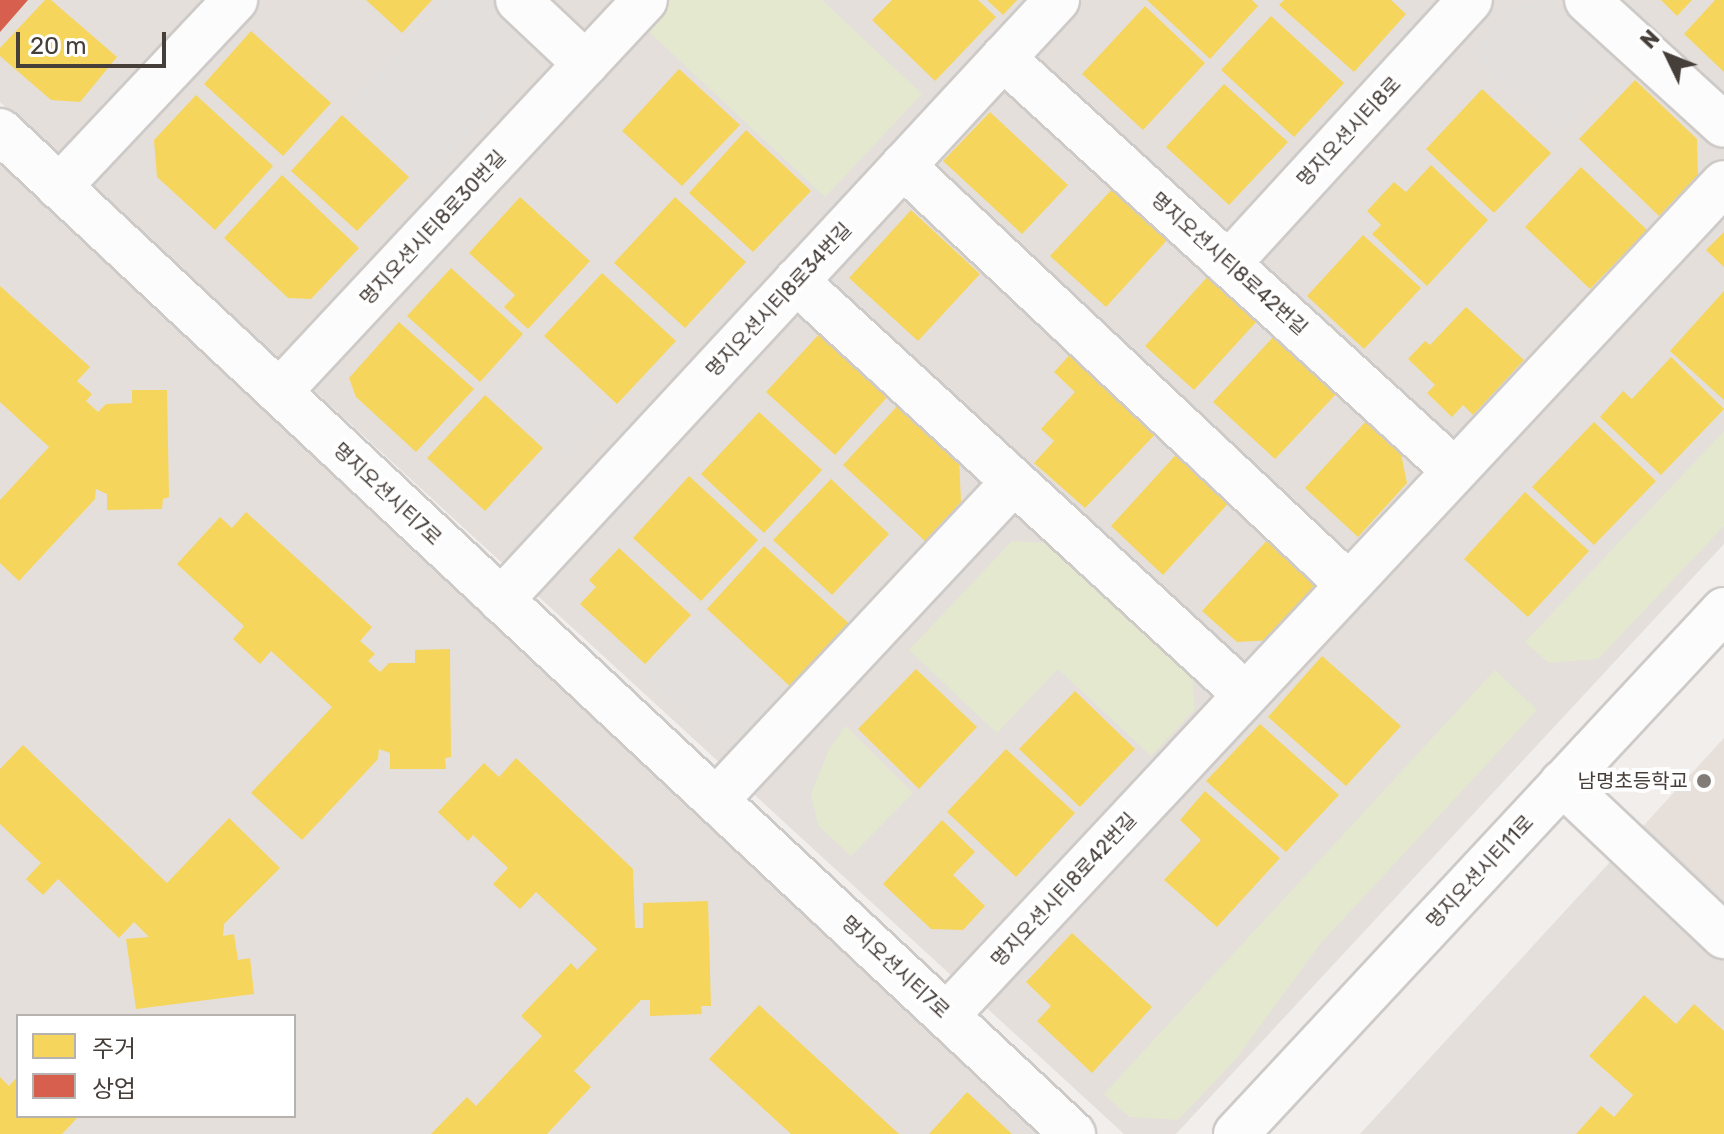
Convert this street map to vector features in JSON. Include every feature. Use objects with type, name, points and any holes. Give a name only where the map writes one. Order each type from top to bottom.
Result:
[{"type":"street","points":[[59,187],[235,0]]},
{"type":"street","points":[[518,0],[586,64]]},
{"type":"street","name":"명지오션시티8로30번길","points":[[279,392],[645,0]]},
{"type":"street","name":"명지오션시티8로34번길","points":[[501,600],[1057,0]]},
{"type":"street","name":"명지오션시티8로","points":[[1228,264],[1470,0]]},
{"type":"street","points":[[1587,0],[1724,125]]},
{"type":"street","name":"명지오션시티8로42번길","points":[[1003,58],[1454,470]]},
{"type":"street","name":"명지오션시티7로","points":[[0,131],[1073,1134]]},
{"type":"street","points":[[903,166],[1348,584]]},
{"type":"street","name":"명지오션시티8로42번길","points":[[947,1015],[1724,183]]},
{"type":"street","points":[[796,281],[1245,694]]},
{"type":"street","points":[[717,799],[1014,482]]},
{"type":"street","name":"명지오션시티11로","points":[[1236,1134],[1724,610]]},
{"type":"street","points":[[1562,783],[1724,936]]},
{"type":"shaded area","points":[[0,0],[1724,0],[1724,544],[1176,1134],[1124,1134],[0,102]]},
{"type":"shaded area","points":[[444,0],[492,0],[524,29],[525,73],[425,183],[345,110]]},
{"type":"shaded area","points":[[1552,0],[1621,66],[1558,133],[1471,52],[1516,4]]},
{"type":"shaded area","points":[[0,159],[1041,1134],[0,1134]]},
{"type":"shaded area","points":[[537,341],[611,410],[564,461],[489,392]]},
{"type":"shaded area","points":[[700,613],[788,699],[759,729],[713,737],[644,672]]},
{"type":"shaded area","name":"남명초등학교","points":[[1724,738],[1724,897],[1645,824]]},
{"type":"shaded area","points":[[1645,824],[1724,897],[1724,1134],[1360,1134]]},
{"type":"green space","points":[[671,0],[822,0],[922,94],[825,197],[645,28]]},
{"type":"green space","points":[[1724,431],[1724,526],[1598,659],[1549,663],[1525,642]]},
{"type":"green space","points":[[1012,541],[1057,544],[1191,665],[1195,709],[1151,756],[1058,669],[997,733],[909,650]]},
{"type":"green space","points":[[1495,670],[1537,710],[1320,944],[1236,1059],[1178,1120],[1129,1117],[1104,1094]]},
{"type":"green space","points":[[846,726],[913,793],[851,856],[818,825],[811,794],[830,747]]},
{"type":"building: 주거","points":[[45,0],[51,0],[117,57],[80,102],[51,100],[0,56],[0,48]]},
{"type":"building: 주거","points":[[366,0],[432,0],[402,33]]},
{"type":"building: 주거","points":[[892,0],[978,0],[996,17],[935,81],[872,20]]},
{"type":"building: 주거","points":[[987,0],[1017,0],[1003,15]]},
{"type":"building: 주거","points":[[1147,0],[1252,0],[1258,6],[1210,59]]},
{"type":"building: 주거","points":[[1284,0],[1391,0],[1406,14],[1354,72],[1279,5]]},
{"type":"building: 주거","points":[[1661,0],[1692,0],[1677,16]]},
{"type":"building: 주거","points":[[1715,0],[1724,0],[1724,72],[1684,34]]},
{"type":"building: 주거","points":[[1145,6],[1205,63],[1143,130],[1082,74]]},
{"type":"building: 주거","points":[[1271,16],[1344,83],[1294,137],[1221,70]]},
{"type":"building: 주거","points":[[251,31],[331,103],[283,156],[204,84]]},
{"type":"building: 주거","points":[[679,69],[740,125],[682,186],[622,131]]},
{"type":"building: 주거","points":[[1635,80],[1697,139],[1698,175],[1659,216],[1579,139]]},
{"type":"building: 주거","points":[[1224,84],[1288,142],[1229,205],[1166,147]]},
{"type":"building: 주거","points":[[1482,89],[1551,153],[1494,213],[1426,149]]},
{"type":"building: 주거","points":[[196,95],[273,166],[215,230],[157,177],[154,140]]},
{"type":"building: 주거","points":[[990,112],[1068,185],[1022,234],[943,161]]},
{"type":"building: 주거","points":[[342,115],[409,177],[357,231],[291,171]]},
{"type":"building: 주거","points":[[746,130],[811,191],[753,252],[689,193]]},
{"type":"building: 주거","points":[[1431,165],[1488,220],[1427,286],[1372,234],[1381,225],[1367,211],[1394,182],[1406,192]]},
{"type":"building: 주거","points":[[1581,167],[1647,230],[1590,289],[1525,227]]},
{"type":"building: 주거","points":[[282,175],[359,248],[311,299],[288,298],[224,238]]},
{"type":"building: 주거","points":[[1114,187],[1169,238],[1106,307],[1050,256]]},
{"type":"building: 주거","points":[[520,197],[590,261],[528,329],[504,307],[515,295],[469,253]]},
{"type":"building: 주거","points":[[675,197],[746,262],[685,328],[614,263]]},
{"type":"building: 주거","points":[[911,210],[980,274],[918,341],[849,278]]},
{"type":"building: 주거","points":[[1724,232],[1724,267],[1706,250]]},
{"type":"building: 주거","points":[[1363,235],[1421,288],[1364,349],[1307,296]]},
{"type":"building: 주거","points":[[451,268],[523,334],[480,382],[407,316]]},
{"type":"building: 주거","points":[[602,273],[676,341],[617,404],[544,336]]},
{"type":"building: 주거","points":[[1209,275],[1258,320],[1194,390],[1145,346]]},
{"type":"building: 주거","points":[[0,286],[90,367],[77,381],[92,394],[86,401],[98,412],[106,404],[132,403],[132,390],[167,390],[169,497],[163,499],[162,509],[107,510],[107,494],[96,489],[95,499],[19,581],[0,563],[0,500],[49,447],[0,402]]},
{"type":"building: 주거","points":[[1724,291],[1724,400],[1670,351]]},
{"type":"building: 주거","points":[[1466,307],[1524,360],[1473,415],[1463,405],[1452,417],[1427,393],[1435,385],[1408,359],[1425,341],[1430,345]]},
{"type":"building: 주거","points":[[399,322],[474,389],[416,452],[356,397],[349,378]]},
{"type":"building: 주거","points":[[821,332],[889,395],[835,455],[766,392]]},
{"type":"building: 주거","points":[[1274,336],[1337,393],[1275,459],[1213,402]]},
{"type":"building: 주거","points":[[1076,348],[1161,428],[1085,508],[1034,463],[1054,441],[1041,429],[1075,392],[1054,372]]},
{"type":"building: 주거","points":[[1671,357],[1724,409],[1661,475],[1600,417],[1623,391],[1632,399]]},
{"type":"building: 주거","points":[[485,395],[543,448],[485,511],[427,458]]},
{"type":"building: 주거","points":[[900,403],[959,457],[961,502],[925,541],[843,465]]},
{"type":"building: 주거","points":[[759,412],[822,470],[764,533],[701,474]]},
{"type":"building: 주거","points":[[1366,421],[1401,454],[1407,483],[1358,537],[1305,488]]},
{"type":"building: 주거","points":[[1594,422],[1656,481],[1594,545],[1532,487]]},
{"type":"building: 주거","points":[[1182,448],[1234,497],[1163,575],[1111,526]]},
{"type":"building: 주거","points":[[689,476],[758,540],[701,601],[633,538]]},
{"type":"building: 주거","points":[[831,479],[889,534],[832,595],[773,540]]},
{"type":"building: 주거","points":[[1525,492],[1589,551],[1528,617],[1464,559]]},
{"type":"building: 주거","points":[[246,512],[372,627],[360,641],[375,654],[368,661],[380,672],[389,663],[415,663],[415,650],[450,649],[451,757],[445,758],[446,769],[390,769],[390,753],[379,749],[378,759],[302,840],[251,793],[332,707],[271,651],[260,664],[233,639],[244,626],[177,564],[220,517],[232,528]]},
{"type":"building: 주거","points":[[1271,536],[1323,585],[1273,640],[1237,642],[1202,611]]},
{"type":"building: 주거","points":[[764,546],[855,629],[796,692],[707,609]]},
{"type":"building: 주거","points":[[619,548],[691,615],[645,664],[580,604],[596,587],[589,580]]},
{"type":"building: 주거","points":[[1322,656],[1401,726],[1346,786],[1268,717]]},
{"type":"building: 주거","points":[[916,669],[977,727],[919,789],[858,729]]},
{"type":"building: 주거","points":[[1075,691],[1135,749],[1080,807],[1019,749]]},
{"type":"building: 주거","points":[[1260,724],[1339,795],[1286,852],[1206,781]]},
{"type":"building: 주거","points":[[23,745],[167,883],[229,818],[280,868],[224,924],[223,936],[234,934],[238,960],[250,958],[254,994],[136,1009],[126,939],[149,937],[134,922],[119,938],[58,879],[43,895],[26,879],[41,863],[0,824],[0,769]]},
{"type":"building: 주거","points":[[1006,749],[1075,813],[1016,877],[947,812]]},
{"type":"building: 주거","points":[[516,758],[633,869],[635,928],[643,928],[643,903],[708,901],[711,1006],[701,1006],[702,1014],[650,1016],[650,1000],[641,1000],[574,1071],[591,1087],[547,1134],[431,1134],[467,1097],[476,1106],[542,1036],[521,1016],[571,963],[577,970],[597,949],[536,892],[520,909],[493,884],[508,868],[473,835],[468,841],[438,812],[484,763],[499,777]]},
{"type":"building: 주거","points":[[1205,791],[1280,858],[1217,927],[1164,880],[1201,840],[1180,820]]},
{"type":"building: 주거","points":[[942,820],[975,852],[953,875],[985,906],[963,930],[931,929],[883,884]]},
{"type":"building: 주거","points":[[1072,933],[1152,1007],[1092,1073],[1037,1021],[1051,1006],[1026,982]]},
{"type":"building: 주거","points":[[1644,995],[1676,1024],[1694,1004],[1724,1031],[1724,1134],[1576,1134],[1601,1106],[1614,1117],[1633,1095],[1589,1056]]},
{"type":"building: 주거","points":[[759,1005],[899,1134],[791,1134],[709,1059]]},
{"type":"building: 주거","points":[[0,1077],[9,1086],[16,1078],[16,1118],[77,1118],[62,1134],[0,1134]]},
{"type":"building: 주거","points":[[967,1092],[1012,1134],[929,1134]]},
{"type":"building: 상업","points":[[0,0],[28,0],[0,32]]},
{"type":"place","name":"남명초등학교","points":[[1704,781]]}]
